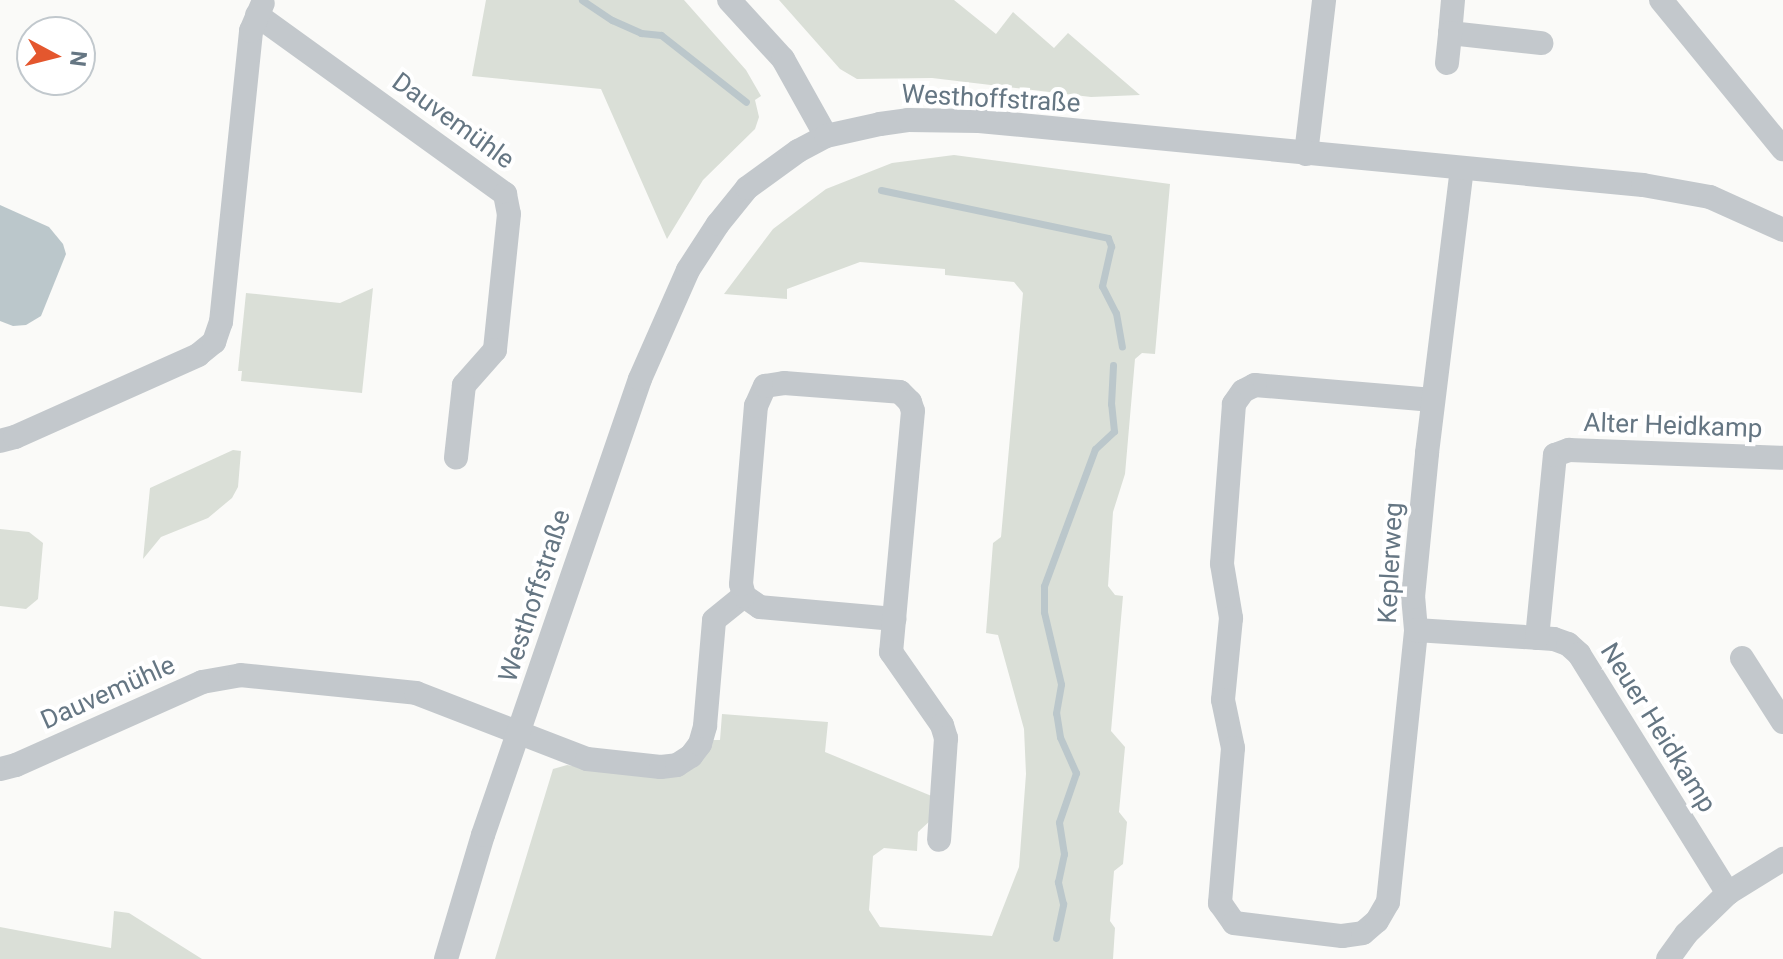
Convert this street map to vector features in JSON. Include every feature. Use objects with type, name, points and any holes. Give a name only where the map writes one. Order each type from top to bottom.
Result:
[{"type":"street","points":[[729,0],[783,59],[826,136]]},
{"type":"street","points":[[1306,154],[1324,0]]},
{"type":"street","points":[[1447,63],[1453,0]]},
{"type":"street","points":[[1661,0],[1783,149]]},
{"type":"street","name":"Dauvemühle","points":[[0,441],[198,355],[214,342],[221,322],[249,49],[261,7],[505,194],[509,214],[495,350],[464,385],[456,458]]},
{"type":"street","points":[[1450,33],[1541,43]]},
{"type":"street","name":"Westhoffstraße","points":[[446,959],[635,393],[688,270],[718,224],[747,188],[798,151],[826,136],[908,120],[964,121],[1643,185],[1710,197],[1783,230]]},
{"type":"street","name":"Keplerweg","points":[[1433,400],[1255,385],[1243,391],[1234,404],[1222,564],[1231,618],[1223,700],[1233,748],[1220,903],[1225,914],[1242,926],[1342,936],[1363,933],[1377,921],[1388,902],[1416,630],[1413,597],[1433,400],[1462,168]]},
{"type":"street","points":[[894,619],[760,607],[744,596],[741,584],[756,406],[765,386],[774,383],[900,392],[906,395],[913,411],[891,652],[942,725],[946,738],[939,840]]},
{"type":"street","name":"Alter Heidkamp","points":[[1537,638],[1555,455],[1569,450],[1783,458]]},
{"type":"street","name":"Dauvemühle","points":[[0,769],[16,765],[223,675],[416,693],[587,759],[661,767],[677,765],[691,756],[702,735],[714,620],[744,596]]},
{"type":"street","name":"Neuer Heidkamp","points":[[1416,630],[1537,638],[1568,644],[1579,654],[1728,893]]},
{"type":"street","points":[[1742,658],[1783,722]]},
{"type":"street","points":[[1668,959],[1686,934],[1728,893],[1783,859]]},
{"type":"shaded area","points":[[486,0],[684,0],[746,70],[761,96],[755,100],[759,117],[755,129],[703,180],[667,239],[601,89],[472,76]]},
{"type":"shaded area","points":[[779,0],[954,0],[996,34],[1013,12],[1054,48],[1068,33],[1140,95],[1091,97],[932,78],[857,79],[840,69]]},
{"type":"shaded area","points":[[954,155],[1170,184],[1155,354],[1142,353],[1135,359],[1125,474],[1113,512],[1108,586],[1115,595],[1123,596],[1111,731],[1125,747],[1119,812],[1127,822],[1123,864],[1114,871],[1110,921],[1115,928],[1113,959],[495,959],[553,769],[567,765],[642,776],[713,740],[720,740],[722,714],[828,722],[825,752],[934,797],[932,819],[918,832],[917,851],[884,848],[873,856],[869,910],[880,927],[992,936],[1019,867],[1026,774],[1024,729],[998,635],[986,633],[993,543],[1001,537],[1023,293],[1014,282],[945,275],[945,269],[860,262],[787,289],[787,299],[724,294],[773,229],[826,189],[892,163]]},
{"type":"shaded area","points":[[0,205],[49,227],[63,244],[66,254],[41,316],[26,325],[13,326],[0,321]]},
{"type":"shaded area","points":[[373,288],[362,393],[241,381],[242,371],[238,371],[246,293],[340,303]]},
{"type":"shaded area","points":[[233,450],[241,451],[238,487],[232,498],[208,518],[161,537],[143,559],[150,488]]},
{"type":"shaded area","points":[[0,529],[29,532],[43,543],[38,599],[26,609],[0,606]]},
{"type":"shaded area","points":[[114,911],[129,913],[202,959],[0,959],[0,927],[111,948]]},
{"type":"waterway","points":[[582,0],[612,20],[641,33],[661,35],[746,102]]},
{"type":"waterway","points":[[881,190],[1108,238],[1111,246],[1102,286],[1116,313],[1122,346]]},
{"type":"waterway","points":[[1056,938],[1063,904],[1058,882],[1064,854],[1059,822],[1076,773],[1060,737],[1056,713],[1061,684],[1044,612],[1044,586],[1095,449],[1114,431],[1111,404],[1113,365]]}]
